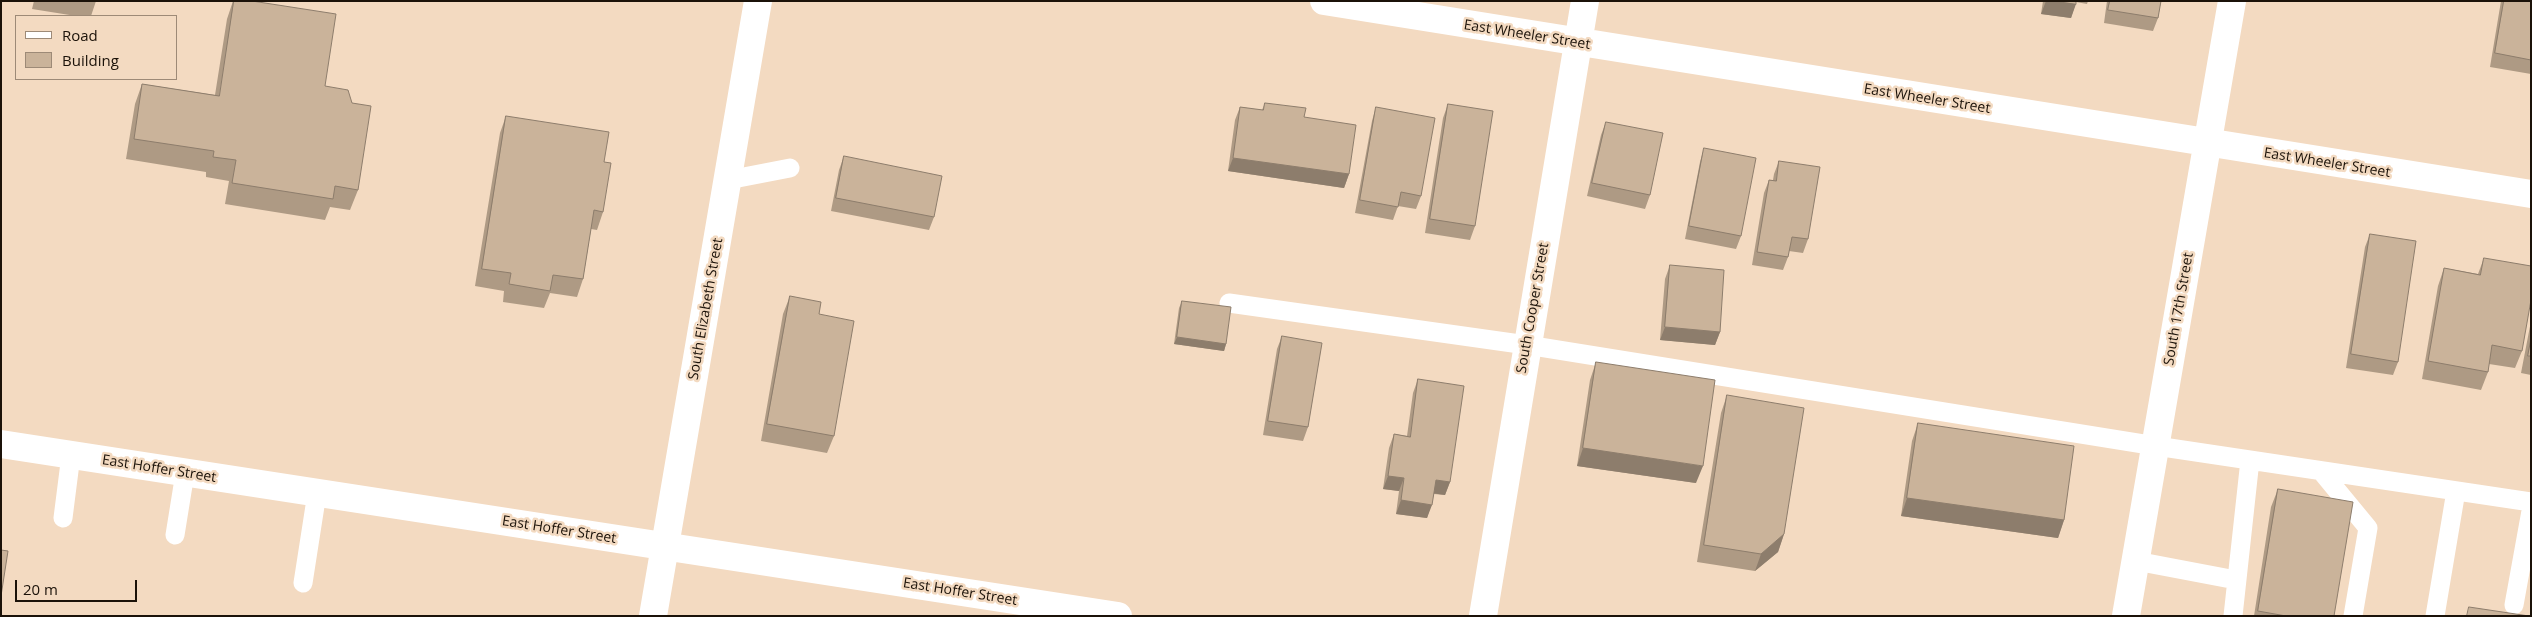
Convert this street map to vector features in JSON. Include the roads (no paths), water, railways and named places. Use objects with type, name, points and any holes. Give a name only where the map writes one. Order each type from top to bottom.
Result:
[{"type":"street","name":"South Elizabeth Street","points":[[653,616],[758,1]]},
{"type":"street","name":"East Wheeler Street","points":[[1324,1],[2208,144],[2531,194]]},
{"type":"street","name":"South Cooper Street","points":[[1483,616],[1585,1]]},
{"type":"street","name":"South 17th Street","points":[[2126,616],[2232,1]]},
{"type":"street","name":"East Hoffer Street","points":[[1,444],[1118,616]]},
{"type":"lane","points":[[728,180],[790,168]]},
{"type":"lane","points":[[1228,303],[1527,345],[2156,446],[2531,502]]},
{"type":"lane","points":[[63,518],[71,455]]},
{"type":"lane","points":[[2232,616],[2250,460]]},
{"type":"lane","points":[[2321,470],[2368,528],[2353,616]]},
{"type":"lane","points":[[175,535],[185,473]]},
{"type":"lane","points":[[2435,616],[2456,490]]},
{"type":"lane","points":[[303,583],[317,493]]},
{"type":"lane","points":[[2514,604],[2531,511]]},
{"type":"lane","points":[[2136,561],[2236,580]]}]
